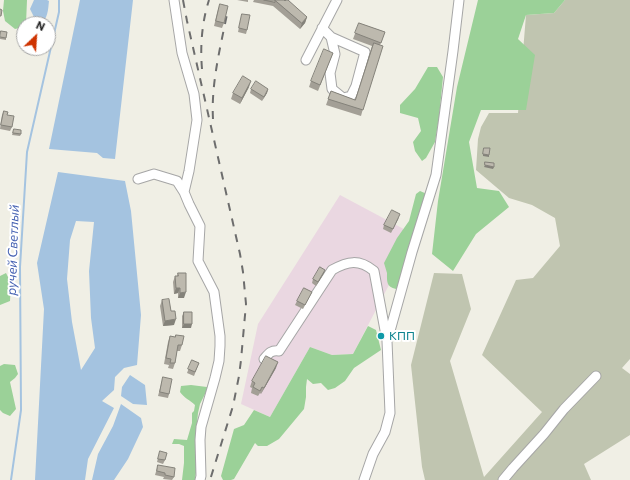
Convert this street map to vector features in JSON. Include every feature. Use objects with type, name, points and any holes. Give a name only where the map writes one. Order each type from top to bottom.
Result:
[{"type":"street","points":[[174,0],[182,53],[194,94],[197,120],[184,192]]},
{"type":"street","points":[[306,60],[337,0]]},
{"type":"street","points":[[387,341],[412,252],[436,175],[459,0]]},
{"type":"street","points":[[322,28],[331,37],[365,52],[356,86],[351,96],[343,98],[332,89],[330,73],[335,54],[331,37]]},
{"type":"street","points":[[138,179],[154,174],[176,181],[184,192],[200,226],[198,261],[214,292],[220,346],[215,378],[201,427],[200,480]]},
{"type":"street","points":[[264,359],[270,352],[279,351],[332,270],[340,265],[356,262],[368,266],[374,271],[387,341],[390,413],[385,432],[373,454],[364,480]]},
{"type":"street","points":[[503,480],[564,409],[596,376]]},
{"type":"shaded area","points":[[565,0],[630,0],[630,359],[622,368],[630,374],[630,435],[584,464],[591,480],[425,480],[422,467],[411,365],[434,273],[462,274],[471,309],[450,361],[484,477],[542,412],[482,355],[516,280],[533,278],[560,246],[555,218],[532,205],[509,198],[476,170],[478,139],[481,127],[489,113],[518,113],[526,15],[554,13]]},
{"type":"shaded area","points":[[340,195],[415,235],[353,354],[332,355],[310,347],[270,417],[241,404],[258,324]]},
{"type":"green space","points":[[4,0],[27,0],[26,16],[16,16],[16,29],[5,21],[3,11]]},
{"type":"green space","points":[[478,0],[565,0],[554,13],[526,15],[518,39],[535,55],[526,110],[481,110],[469,142],[477,188],[499,191],[509,207],[476,234],[453,271],[432,254],[438,201],[457,87]]},
{"type":"green space","points":[[428,67],[437,67],[443,77],[435,142],[426,158],[422,161],[415,151],[413,142],[421,131],[418,118],[400,113],[400,105],[415,89]]},
{"type":"green space","points":[[420,191],[427,194],[400,284],[396,289],[390,287],[388,283],[384,263],[397,238],[409,221],[416,194]]},
{"type":"green space","points":[[6,273],[11,283],[10,301],[0,305],[0,276]]},
{"type":"green space","points":[[368,326],[376,330],[381,350],[354,368],[345,381],[335,388],[328,390],[321,383],[313,384],[307,379],[304,409],[279,439],[267,446],[258,446],[255,443],[234,479],[223,480],[221,476],[234,429],[244,425],[254,410],[270,417],[310,347],[332,355],[353,354]]},
{"type":"green space","points":[[4,364],[15,365],[18,374],[10,382],[16,409],[10,416],[0,410],[0,366]]},
{"type":"green space","points":[[191,385],[207,387],[207,390],[200,404],[198,413],[195,444],[197,465],[195,480],[182,480],[184,446],[172,444],[174,439],[187,440],[195,405],[180,392],[181,386]]},
{"type":"water","points":[[34,0],[49,1],[46,16],[34,16],[30,9]]},
{"type":"water","points":[[80,0],[133,0],[115,159],[103,158],[97,153],[49,149]]},
{"type":"water","points":[[58,172],[125,181],[131,211],[141,315],[137,365],[124,368],[115,377],[114,390],[102,401],[114,408],[88,459],[85,480],[35,480],[44,309],[37,263]],"holes":[[[76,221],[94,222],[89,271],[91,318],[95,348],[81,370],[72,322],[67,279],[70,240]]]},
{"type":"water","points":[[130,375],[145,385],[147,405],[133,404],[121,396],[122,387]]},
{"type":"water","points":[[121,404],[141,418],[143,427],[128,459],[114,480],[92,480],[98,454],[113,426]]},
{"type":"building","points":[[264,0],[275,0],[275,2]]},
{"type":"building","points":[[275,0],[288,0],[307,17],[302,23]]},
{"type":"building","points":[[220,4],[228,6],[224,23],[216,21]]},
{"type":"building","points":[[242,14],[250,15],[247,30],[239,28]]},
{"type":"building","points":[[359,23],[385,32],[381,43],[355,33]]},
{"type":"building","points":[[1,31],[7,32],[6,38],[0,37]]},
{"type":"building","points":[[374,43],[383,46],[363,110],[328,99],[331,91],[355,100]]},
{"type":"building","points":[[324,49],[333,53],[320,85],[311,81]]},
{"type":"building","points":[[243,76],[251,81],[242,98],[233,93]]},
{"type":"building","points":[[256,81],[268,89],[264,97],[251,89]]},
{"type":"building","points":[[4,111],[8,112],[7,115],[14,116],[12,127],[1,125]]},
{"type":"building","points":[[14,129],[21,130],[21,134],[13,133]]},
{"type":"building","points":[[484,148],[490,148],[489,155],[483,154]]},
{"type":"building","points":[[485,162],[494,163],[494,167],[485,165]]},
{"type":"building","points":[[392,210],[400,214],[393,229],[384,225]]},
{"type":"building","points":[[320,267],[325,270],[318,282],[313,279]]},
{"type":"building","points":[[178,273],[186,273],[186,292],[180,293],[180,288],[176,288],[175,276],[178,276]]},
{"type":"building","points":[[304,288],[312,292],[305,305],[297,301]]},
{"type":"building","points":[[169,299],[171,311],[175,311],[176,319],[165,321],[162,300]]},
{"type":"building","points":[[184,312],[192,312],[192,324],[184,324]]},
{"type":"building","points":[[176,335],[184,336],[182,345],[178,345],[175,363],[170,363],[171,359],[166,358],[170,336],[175,337]]},
{"type":"building","points":[[266,356],[278,362],[264,388],[262,387],[260,391],[253,387],[255,383],[252,381]]},
{"type":"building","points":[[192,360],[199,363],[195,372],[188,369]]},
{"type":"building","points":[[163,377],[172,379],[169,394],[160,392]]},
{"type":"building","points":[[160,451],[167,453],[165,460],[158,459]]},
{"type":"building","points":[[158,465],[175,468],[174,477],[157,471]]},
{"type":"waterway","name":"ручей Светлый","points":[[11,480],[21,410],[20,267],[27,152],[59,12],[59,0]]},
{"type":"railway","points":[[183,0],[240,254],[246,304],[239,376],[233,406],[210,480]]},
{"type":"railway","points":[[202,69],[202,34],[209,0]]},
{"type":"railway","points":[[213,119],[213,93],[227,14]]},
{"type":"place","name":"КПП","points":[[381,336]]}]
